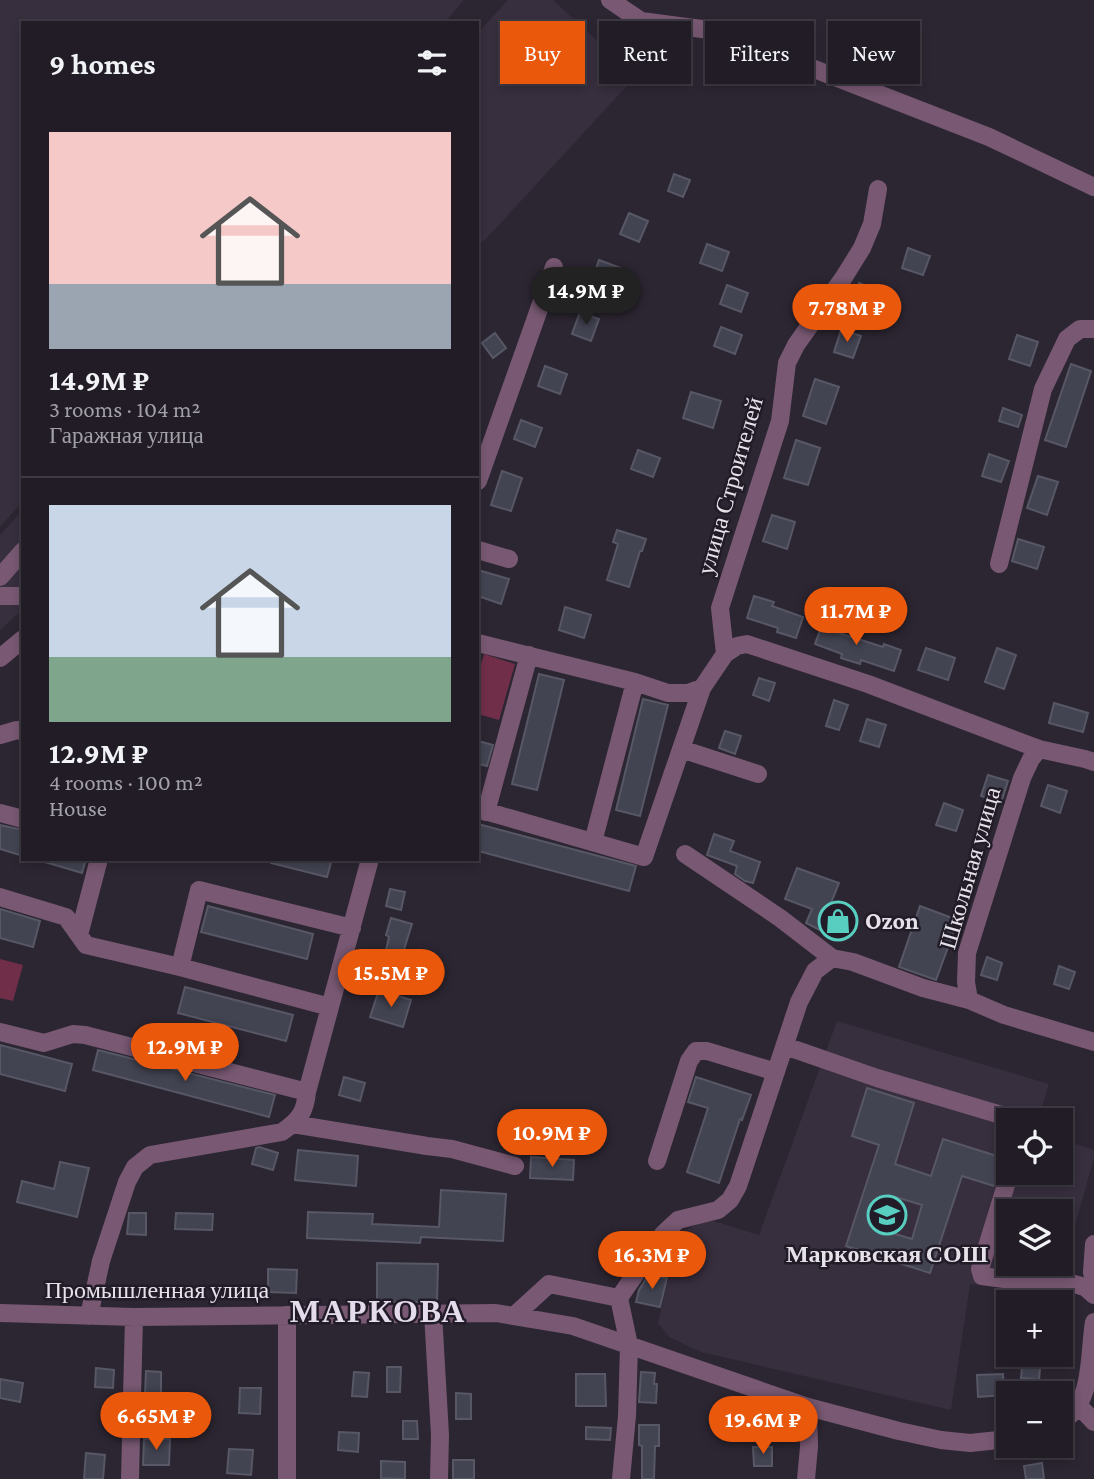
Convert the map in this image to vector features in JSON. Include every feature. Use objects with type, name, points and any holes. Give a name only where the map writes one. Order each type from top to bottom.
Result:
[{"type":"street","points":[[610,0],[641,21],[717,31],[989,137],[1094,187]]},
{"type":"street","name":"улица Строителей","points":[[725,654],[720,608],[780,421],[786,363],[862,248],[872,224],[878,189]]},
{"type":"street","points":[[479,478],[554,267]]},
{"type":"street","points":[[999,564],[1043,389],[1068,339],[1080,329],[1094,329]]},
{"type":"street","points":[[479,550],[509,559]]},
{"type":"street","points":[[0,577],[21,553]]},
{"type":"street","points":[[0,596],[21,597]]},
{"type":"street","points":[[0,658],[21,641]]},
{"type":"street","points":[[479,643],[635,682],[668,693],[688,693],[702,688]]},
{"type":"street","points":[[529,655],[486,784],[482,811],[644,857],[702,688],[725,654],[737,646],[747,644],[758,647],[868,684],[1039,749],[1094,762]]},
{"type":"street","points":[[593,842],[635,682]]},
{"type":"street","points":[[0,735],[21,731]]},
{"type":"street","points":[[681,749],[758,774]]},
{"type":"street","name":"Школьная улица","points":[[969,1000],[966,982],[967,953],[1022,778],[1039,749]]},
{"type":"street","points":[[0,813],[21,818]]},
{"type":"street","points":[[685,855],[780,918],[832,958],[853,962],[923,988],[969,1000],[1004,1015],[1094,1042]]},
{"type":"street","points":[[79,935],[98,861]]},
{"type":"street","points":[[89,1317],[101,1261],[127,1182],[135,1167],[150,1155],[282,1132],[301,1115],[369,861]]},
{"type":"street","points":[[180,967],[199,890],[352,928]]},
{"type":"street","points":[[0,897],[66,918],[86,946],[180,967],[330,1007]]},
{"type":"street","points":[[621,1479],[627,1416],[629,1345],[619,1298],[663,1234],[678,1220],[718,1210],[730,1200],[738,1186],[799,1002],[815,971],[832,958]]},
{"type":"street","points":[[0,1032],[44,1043],[73,1034],[85,1035],[307,1092]]},
{"type":"street","points":[[785,1046],[877,1078],[996,1113]]},
{"type":"street","points":[[657,1161],[689,1061],[696,1051],[708,1051],[776,1072]]},
{"type":"street","points":[[293,1124],[452,1149],[516,1166]]},
{"type":"street","points":[[1006,1185],[980,1269],[982,1276],[1047,1285],[1074,1284],[1085,1287],[1094,1295]]},
{"type":"street","points":[[1094,1244],[1094,1282]]},
{"type":"street","points":[[515,1315],[549,1284],[619,1298]]},
{"type":"street","name":"Промышленная улица","points":[[0,1313],[134,1317],[496,1312],[573,1326],[808,1407],[899,1431],[970,1443],[996,1440]]},
{"type":"street","points":[[433,1313],[440,1435],[439,1479]]},
{"type":"street","points":[[287,1315],[287,1479]]},
{"type":"street","points":[[130,1479],[134,1317]]},
{"type":"street","points":[[1073,1417],[1087,1394],[1094,1322]]},
{"type":"street","points":[[806,1479],[808,1407]]},
{"type":"street","points":[[1080,1407],[1094,1422]]},
{"type":"shaded area","points":[[0,0],[464,0],[446,21],[21,21],[21,503],[0,527]]},
{"type":"shaded area","points":[[508,0],[553,0],[576,21],[500,21],[500,84],[585,84],[585,29],[599,42],[599,84],[629,84],[479,244],[479,32]]},
{"type":"shaded area","points":[[21,512],[21,611],[0,630],[0,535]]},
{"type":"shaded area","points":[[484,654],[515,664],[499,720],[479,714],[479,671]]},
{"type":"shaded area","points":[[0,959],[23,965],[13,1001],[0,998]]},
{"type":"shaded area","name":"Марковская СОШ","points":[[837,1021],[1049,1084],[1042,1108],[996,1108],[996,1185],[1073,1185],[1073,1143],[1094,1150],[1073,1233],[1073,1199],[996,1199],[996,1276],[1001,1276],[998,1287],[970,1284],[951,1410],[701,1352],[669,1337],[658,1323],[677,1241],[688,1229],[707,1219],[759,1235]]},
{"type":"shaded area","name":"Марковская СОШ","points":[[1027,1276],[1050,1276],[1045,1279]]},
{"type":"building","points":[[674,174],[690,180],[683,197],[668,191]]},
{"type":"building","points":[[629,213],[648,221],[639,242],[620,234]]},
{"type":"building","points":[[707,244],[729,252],[722,271],[700,263]]},
{"type":"building","points":[[908,248],[930,256],[923,275],[902,268]]},
{"type":"building","points":[[599,260],[621,268],[614,287],[592,280]]},
{"type":"building","points":[[859,283],[878,291],[869,312],[850,304]]},
{"type":"building","points":[[727,285],[748,293],[741,312],[720,304]]},
{"type":"building","points":[[580,312],[599,319],[591,341],[572,334]]},
{"type":"building","points":[[721,327],[742,335],[735,354],[714,346]]},
{"type":"building","points":[[841,330],[861,336],[853,358],[834,352]]},
{"type":"building","points":[[495,333],[506,348],[493,358],[482,343]]},
{"type":"building","points":[[1017,335],[1038,342],[1030,366],[1009,359]]},
{"type":"building","points":[[1071,364],[1091,371],[1066,447],[1045,440]]},
{"type":"building","points":[[545,366],[567,374],[560,394],[538,386]]},
{"type":"building","points":[[815,379],[839,387],[826,424],[803,416]]},
{"type":"building","points":[[691,392],[721,401],[713,428],[683,418]]},
{"type":"building","points":[[1003,408],[1022,415],[1018,427],[999,421]]},
{"type":"building","points":[[521,420],[542,428],[535,447],[514,439]]},
{"type":"building","points":[[796,440],[820,448],[808,485],[784,478]]},
{"type":"building","points":[[638,450],[660,458],[653,477],[631,469]]},
{"type":"building","points":[[989,454],[1009,461],[1001,482],[982,476]]},
{"type":"building","points":[[502,471],[522,478],[511,511],[491,505]]},
{"type":"building","points":[[1038,476],[1058,482],[1047,515],[1027,508]]},
{"type":"building","points":[[772,515],[795,522],[787,549],[763,541]]},
{"type":"building","points":[[617,530],[646,539],[629,587],[607,580],[618,544],[613,542]]},
{"type":"building","points":[[1018,539],[1044,547],[1037,569],[1012,561]]},
{"type":"building","points":[[479,570],[509,579],[501,604],[479,596]]},
{"type":"building","points":[[754,596],[774,602],[772,606],[803,617],[796,638],[777,632],[778,628],[747,618]]},
{"type":"building","points":[[565,607],[591,615],[584,638],[559,630]]},
{"type":"building","points":[[826,614],[840,619],[836,632],[901,650],[894,671],[861,660],[860,664],[841,658],[842,654],[815,644]]},
{"type":"building","points":[[926,648],[955,658],[948,680],[918,670]]},
{"type":"building","points":[[997,648],[1016,655],[1004,689],[985,682]]},
{"type":"building","points":[[539,674],[564,680],[537,790],[512,784]]},
{"type":"building","points":[[759,678],[775,683],[769,701],[753,695]]},
{"type":"building","points":[[643,699],[668,705],[640,816],[616,810]]},
{"type":"building","points":[[834,700],[848,705],[839,730],[826,726]]},
{"type":"building","points":[[1054,703],[1088,713],[1083,732],[1049,723]]},
{"type":"building","points":[[867,719],[886,725],[879,747],[860,741]]},
{"type":"building","points":[[725,731],[741,736],[735,754],[719,748]]},
{"type":"building","points":[[479,741],[493,745],[487,766],[479,764]]},
{"type":"building","points":[[988,775],[1008,781],[1001,803],[981,796]]},
{"type":"building","points":[[1048,785],[1067,791],[1060,813],[1041,806]]},
{"type":"building","points":[[944,803],[963,810],[956,831],[936,825]]},
{"type":"building","points":[[479,824],[636,866],[629,891],[479,851]]},
{"type":"building","points":[[0,825],[21,830],[21,855],[0,849]]},
{"type":"building","points":[[714,834],[734,841],[730,851],[760,862],[753,883],[735,874],[737,866],[707,855]]},
{"type":"building","points":[[45,861],[85,861],[82,873]]},
{"type":"building","points":[[271,861],[331,861],[327,877]]},
{"type":"building","points":[[797,868],[839,883],[820,930],[806,923],[812,909],[785,899]]},
{"type":"building","points":[[390,889],[405,892],[401,910],[386,906]]},
{"type":"building","points":[[208,906],[313,934],[307,959],[201,932]]},
{"type":"building","points":[[920,906],[958,920],[936,980],[899,967]]},
{"type":"building","points":[[0,909],[40,921],[33,947],[0,938]]},
{"type":"building","points":[[391,918],[412,924],[401,959],[421,964],[416,981],[381,972]]},
{"type":"building","points":[[987,957],[1002,963],[997,980],[981,975]]},
{"type":"building","points":[[1059,966],[1075,972],[1069,989],[1054,984]]},
{"type":"building","points":[[185,987],[293,1015],[286,1041],[178,1013]]},
{"type":"building","points":[[379,990],[411,1000],[403,1027],[370,1017]]},
{"type":"building","points":[[0,1045],[72,1064],[65,1091],[0,1074]]},
{"type":"building","points":[[98,1050],[275,1095],[269,1117],[93,1070]]},
{"type":"building","points":[[344,1077],[365,1083],[360,1101],[339,1095]]},
{"type":"building","points":[[696,1077],[751,1095],[742,1120],[740,1119],[719,1183],[687,1172],[708,1108],[688,1102]]},
{"type":"building","points":[[867,1088],[914,1103],[895,1164],[931,1176],[943,1139],[996,1156],[994,1186],[962,1176],[930,1273],[846,1246],[879,1145],[852,1136]],"holes":[[[889,1195],[922,1205],[912,1239],[879,1229]]]},
{"type":"building","points":[[256,1148],[278,1153],[273,1170],[252,1164]]},
{"type":"building","points":[[298,1150],[358,1156],[356,1186],[295,1180]]},
{"type":"building","points":[[531,1157],[574,1160],[573,1180],[530,1178]]},
{"type":"building","points":[[60,1162],[89,1168],[77,1217],[17,1202],[22,1181],[54,1189]]},
{"type":"building","points":[[441,1190],[506,1194],[503,1241],[421,1237],[420,1243],[307,1238],[308,1212],[373,1214],[372,1224],[439,1227]]},
{"type":"building","points":[[129,1213],[146,1213],[146,1235],[127,1234]]},
{"type":"building","points":[[176,1213],[213,1214],[212,1230],[175,1229]]},
{"type":"building","points":[[377,1263],[438,1264],[437,1302],[377,1302]]},
{"type":"building","points":[[268,1269],[297,1270],[296,1293],[268,1292]]},
{"type":"building","points":[[649,1274],[667,1278],[660,1307],[636,1302],[639,1290]]},
{"type":"building","points":[[387,1367],[401,1367],[400,1392],[387,1392]]},
{"type":"building","points":[[1022,1367],[1040,1367],[1039,1380],[1021,1378]]},
{"type":"building","points":[[96,1368],[114,1370],[113,1388],[95,1387]]},
{"type":"building","points":[[146,1371],[161,1372],[161,1394],[145,1394]]},
{"type":"building","points":[[354,1372],[369,1373],[367,1397],[352,1396]]},
{"type":"building","points":[[641,1372],[655,1373],[656,1403],[639,1402]]},
{"type":"building","points":[[576,1374],[605,1374],[606,1406],[576,1406]]},
{"type":"building","points":[[1003,1374],[1003,1381],[996,1381],[996,1396],[978,1397],[977,1375]]},
{"type":"building","points":[[0,1379],[23,1383],[20,1402],[0,1398]]},
{"type":"building","points":[[240,1388],[261,1388],[260,1414],[239,1413]]},
{"type":"building","points":[[456,1393],[471,1394],[471,1419],[456,1419]]},
{"type":"building","points":[[403,1421],[417,1421],[418,1439],[403,1439]]},
{"type":"building","points":[[639,1425],[659,1425],[654,1479],[642,1479]]},
{"type":"building","points":[[586,1427],[611,1428],[610,1440],[586,1439]]},
{"type":"building","points":[[339,1432],[359,1433],[358,1452],[338,1450]]},
{"type":"building","points":[[144,1439],[170,1439],[169,1465],[143,1465]]},
{"type":"building","points":[[753,1447],[772,1447],[772,1466],[754,1466]]},
{"type":"building","points":[[229,1449],[253,1450],[251,1475],[227,1473]]},
{"type":"building","points":[[86,1453],[105,1455],[103,1479],[84,1479]]},
{"type":"building","points":[[453,1460],[474,1460],[474,1479],[453,1479]]},
{"type":"building","points":[[381,1461],[405,1462],[405,1479],[381,1478]]},
{"type":"building","points":[[1042,1463],[1044,1479],[1026,1479],[1024,1466]]},
{"type":"place","name":"Ozon","points":[[838,921]]},
{"type":"place","name":"Марковская СОШ","points":[[887,1215]]},
{"type":"district","name":"МАРКОВА","points":[[378,1311]]}]
